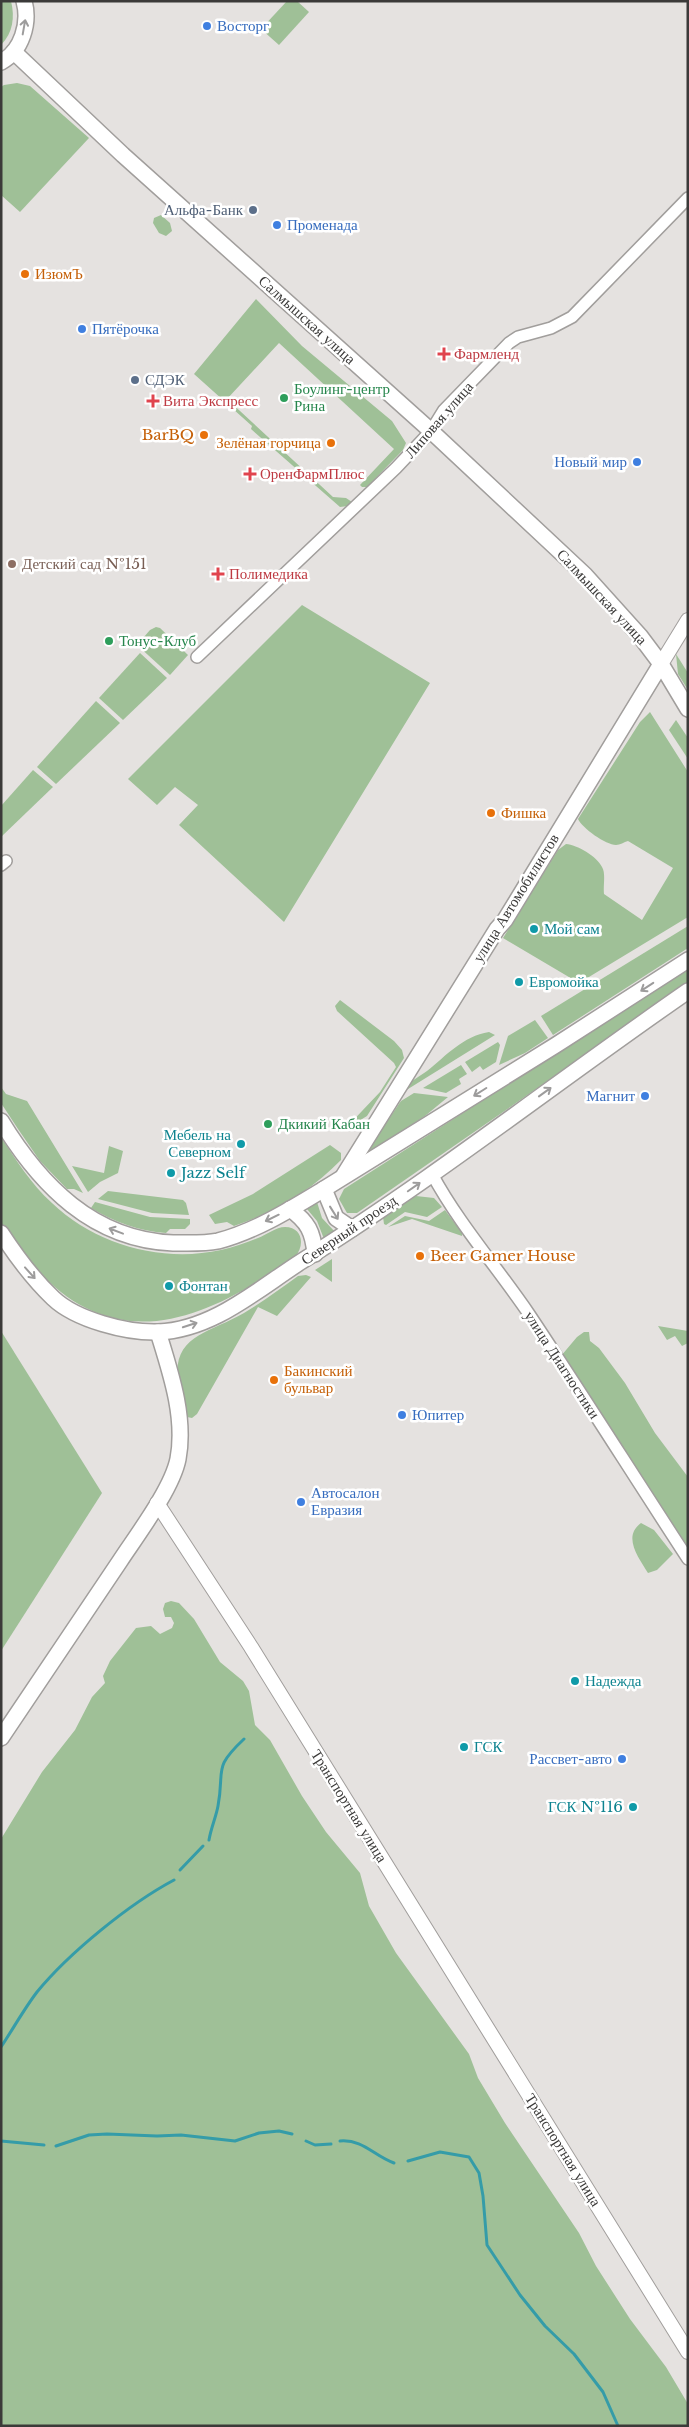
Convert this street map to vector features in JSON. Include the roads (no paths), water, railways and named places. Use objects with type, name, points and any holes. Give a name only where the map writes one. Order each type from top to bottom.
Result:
[{"type":"main road","points":[[6,60],[24,33],[27,12],[24,1]]},
{"type":"main road","name":"Салмышская улица","points":[[6,60],[123,155],[431,430],[586,575],[640,636],[661,664],[688,709]]},
{"type":"main road","name":"улица Автомобилистов","points":[[344,1176],[497,928],[505,920],[661,664]]},
{"type":"main road","points":[[1,1121],[38,1173],[75,1210],[117,1232],[147,1240],[202,1244],[240,1234],[290,1210],[556,1045],[688,960]]},
{"type":"main road","name":"Северный проезд","points":[[1,1233],[18,1260],[54,1300],[87,1318],[122,1329],[158,1332],[182,1328],[227,1310],[268,1286],[432,1174],[605,1047],[688,990]]},
{"type":"main road","points":[[324,1189],[336,1218],[352,1229]]},
{"type":"main road","points":[[290,1210],[303,1219],[314,1238],[315,1254]]},
{"type":"main road","points":[[1,1738],[157,1502],[178,1460],[180,1446],[175,1393],[158,1332]]},
{"type":"street","name":"Липовая улица","points":[[197,657],[339,520],[363,501],[431,430],[444,410],[509,343],[518,337],[551,328],[572,317],[688,198]]},
{"type":"street","name":"улица Автомобилистов","points":[[661,664],[688,620]]},
{"type":"street","name":"улица Диагностики","points":[[432,1174],[449,1205],[510,1287],[558,1357],[688,1559]]},
{"type":"street","name":"Транспортная улица","points":[[157,1502],[251,1647],[688,2352]]},
{"type":"waterway","points":[[209,1840],[218,1806],[224,1764],[227,1757],[244,1739]]},
{"type":"waterway","points":[[180,1870],[203,1846]]},
{"type":"waterway","points":[[1,2047],[37,1992],[66,1961],[119,1916],[174,1880]]},
{"type":"waterway","points":[[56,2146],[89,2135],[107,2134],[181,2135],[235,2141],[259,2133],[279,2131],[292,2134]]},
{"type":"waterway","points":[[1,2141],[44,2145]]},
{"type":"waterway","points":[[306,2141],[315,2145],[331,2144]]},
{"type":"waterway","points":[[340,2141],[362,2145],[394,2163]]},
{"type":"waterway","points":[[408,2161],[440,2152],[469,2157],[479,2173],[487,2245],[520,2295],[545,2326],[574,2354],[603,2392],[618,2426]]},
{"type":"place","name":"Восторг","points":[[207,26]]},
{"type":"place","name":"Альфа-Банк","points":[[253,210]]},
{"type":"place","name":"Променада","points":[[277,225]]},
{"type":"place","name":"ИзюмЪ","points":[[25,274]]},
{"type":"place","name":"Пятёрочка","points":[[82,329]]},
{"type":"place","name":"Фармленд","points":[[444,354]]},
{"type":"place","name":"СДЭК","points":[[135,380]]},
{"type":"place","name":"Боулинг-центр Рина","points":[[284,398]]},
{"type":"place","name":"Вита Экспресс","points":[[153,401]]},
{"type":"place","name":"BarBQ","points":[[204,435]]},
{"type":"place","name":"Зелёная горчица","points":[[331,443]]},
{"type":"place","name":"Новый мир","points":[[637,462]]},
{"type":"place","name":"ОренФармПлюс","points":[[250,474]]},
{"type":"place","name":"Детский сад №151","points":[[12,564]]},
{"type":"place","name":"Полимедика","points":[[218,574]]},
{"type":"place","name":"Тонус-Клуб","points":[[109,641]]},
{"type":"place","name":"Фишка","points":[[491,813]]},
{"type":"place","name":"Мой сам","points":[[534,929]]},
{"type":"place","name":"Евромойка","points":[[519,982]]},
{"type":"place","name":"Магнит","points":[[645,1096]]},
{"type":"place","name":"Дкикий Кабан","points":[[268,1124]]},
{"type":"place","name":"Мебель на Северном","points":[[241,1144]]},
{"type":"place","name":"Jazz Self","points":[[171,1173]]},
{"type":"place","name":"Beer Gamer House","points":[[420,1256]]},
{"type":"place","name":"Фонтан","points":[[169,1286]]},
{"type":"place","name":"Бакинский бульвар","points":[[274,1380]]},
{"type":"place","name":"Юпитер","points":[[402,1415]]},
{"type":"place","name":"Автосалон Евразия","points":[[301,1502]]},
{"type":"place","name":"Надежда","points":[[575,1681]]},
{"type":"place","name":"ГСК","points":[[464,1747]]},
{"type":"place","name":"Рассвет-авто","points":[[622,1759]]},
{"type":"place","name":"ГСК №116","points":[[633,1807]]}]
